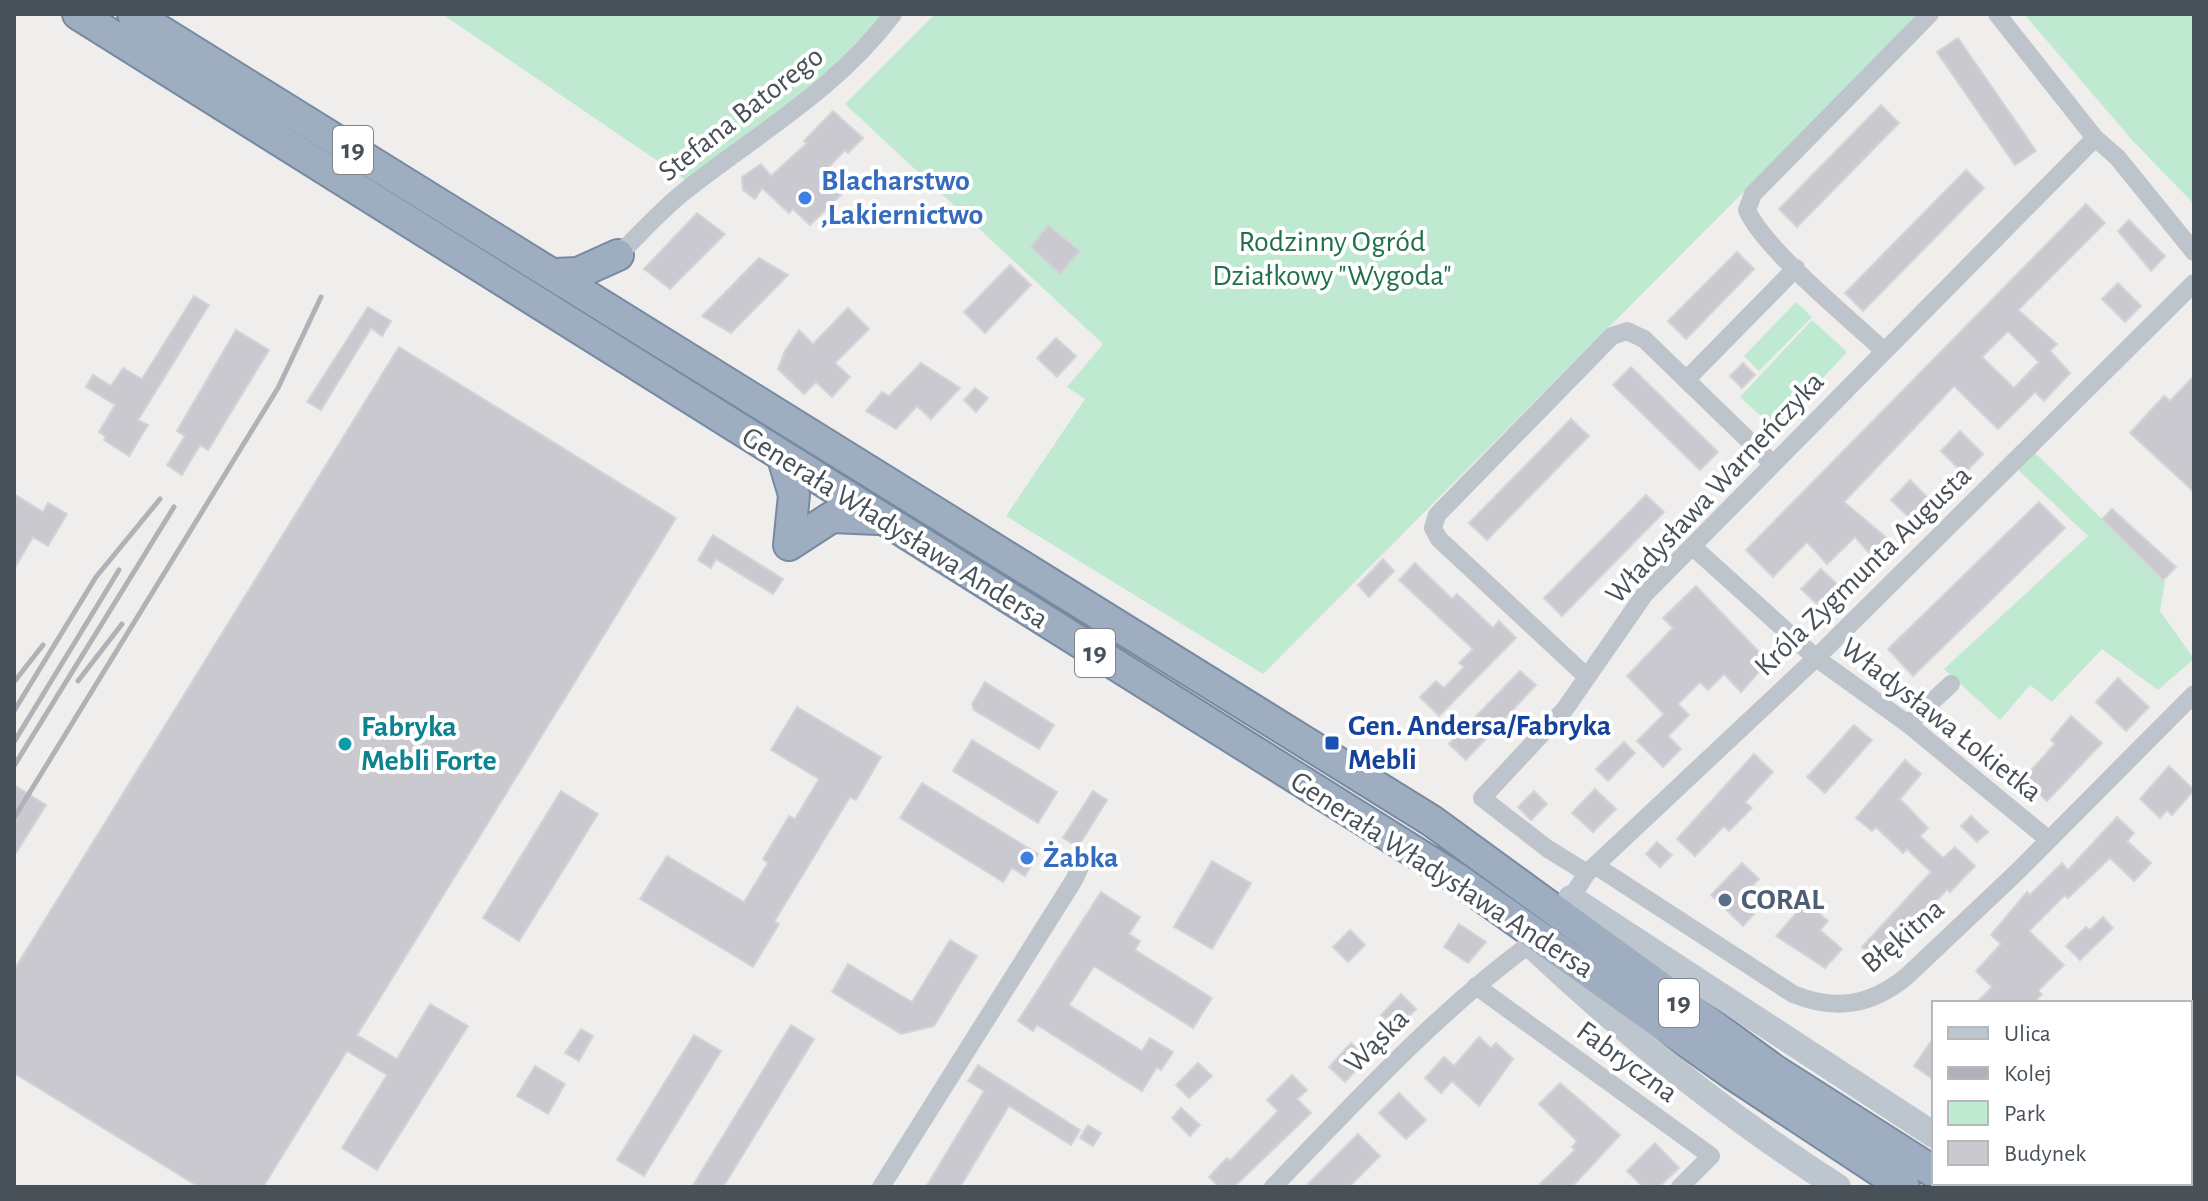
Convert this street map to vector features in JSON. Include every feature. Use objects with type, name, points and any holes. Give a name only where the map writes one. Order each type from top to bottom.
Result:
[{"type":"highway","points":[[51,14],[139,25]]},
{"type":"highway","name":"Generała Władysława Andersa","points":[[78,14],[139,25],[554,274],[1432,821],[1736,1043],[1932,1171]]},
{"type":"highway","name":"Generała Władysława Andersa","points":[[139,25],[783,458],[1456,878],[1731,1073],[1904,1187]]},
{"type":"highway","points":[[554,274],[578,273],[618,255]]},
{"type":"highway","points":[[618,255],[614,275],[624,319]]},
{"type":"highway","points":[[783,458],[794,495],[789,545],[832,517],[881,520]]},
{"type":"highway","points":[[1432,821],[1585,879]]},
{"type":"highway","points":[[1456,878],[1530,944]]},
{"type":"main road","points":[[1585,879],[1932,1134]]},
{"type":"main road","points":[[1530,944],[1612,1022],[1735,1116],[1838,1187]]},
{"type":"street","name":"Stefana Batorego","points":[[618,255],[682,193],[831,82],[870,44],[893,14]]},
{"type":"street","points":[[1884,351],[1796,268],[1753,223],[1747,210],[1753,194],[1930,14]]},
{"type":"street","points":[[1997,14],[2095,138],[2117,157],[2194,252]]},
{"type":"street","name":"Władysława Warneńczyka","points":[[1585,879],[1482,798],[1565,709],[1644,595],[2095,138]]},
{"type":"street","points":[[1686,380],[1796,268]]},
{"type":"street","name":"Króla Zygmunta Augusta","points":[[1585,879],[1816,658],[2194,283]]},
{"type":"street","points":[[1587,677],[1439,539],[1433,528],[1437,515],[1612,336],[1627,331],[1644,339],[1772,463]]},
{"type":"street","name":"Władysława Łokietka","points":[[1692,546],[1816,658],[1908,724],[2049,840]]},
{"type":"street","points":[[1908,724],[1951,684]]},
{"type":"street","name":"Błękitna","points":[[1585,879],[1793,994],[1818,1004],[1844,1006],[1891,989],[2049,840],[2194,694]]},
{"type":"street","points":[[881,1187],[1074,880],[1084,859]]},
{"type":"street","name":"Wąska","points":[[1273,1187],[1394,1062],[1476,986],[1530,944]]},
{"type":"street","name":"Fabryczna","points":[[1476,986],[1711,1156],[1680,1187]]},
{"type":"green space","points":[[442,14],[892,14],[869,44],[693,185]]},
{"type":"green space","name":"Rodzinny Ogród Działkowy \"Wygoda\"","points":[[935,14],[1921,14],[1263,674],[1006,516],[1085,399],[1067,387],[1103,344],[845,104]]},
{"type":"green space","points":[[2024,14],[2194,14],[2194,204],[2132,140]]},
{"type":"green space","points":[[1796,302],[1812,317],[1759,371],[1744,356]]},
{"type":"green space","points":[[1812,320],[1847,352],[1775,429],[1740,397]]},
{"type":"green space","points":[[2030,448],[2165,581],[2160,611],[2194,659],[2158,690],[2102,649],[2052,702],[2030,685],[2000,720],[1944,669],[2088,536],[2013,465]]},
{"type":"building","points":[[1958,38],[2036,151],[2015,165],[1937,52]]},
{"type":"building","points":[[1881,105],[1899,123],[1797,227],[1779,209]]},
{"type":"building","points":[[833,111],[863,138],[848,153],[845,150],[826,170],[846,190],[810,225],[793,209],[789,213],[762,188],[755,199],[743,190],[742,177],[761,164],[771,176],[807,143],[804,141]]},
{"type":"building","points":[[1966,170],[1984,188],[1863,311],[1845,293]]},
{"type":"building","points":[[2086,204],[2105,223],[2018,310],[2057,344],[2050,351],[2070,373],[2044,401],[2035,392],[1998,429],[1954,386],[1844,502],[1887,538],[1871,555],[1855,537],[1827,564],[1807,542],[1773,577],[1746,550]],"holes":[[[2008,331],[2039,362],[2014,388],[1982,357]]]},
{"type":"building","points":[[697,213],[725,234],[670,289],[644,269]]},
{"type":"building","points":[[2129,220],[2165,256],[2151,271],[2118,231]]},
{"type":"building","points":[[1048,225],[1080,251],[1060,274],[1031,247]]},
{"type":"building","points":[[1737,252],[1754,269],[1686,339],[1668,321]]},
{"type":"building","points":[[759,258],[788,275],[731,333],[702,316]]},
{"type":"building","points":[[1010,265],[1031,285],[985,333],[964,312]]},
{"type":"building","points":[[2118,283],[2141,306],[2125,322],[2102,299]]},
{"type":"building","points":[[194,296],[209,305],[138,420],[148,425],[129,456],[104,440],[106,437],[99,432],[115,405],[86,387],[93,375],[111,386],[123,368],[142,379]]},
{"type":"building","points":[[368,307],[391,321],[382,336],[371,328],[321,410],[307,402]]},
{"type":"building","points":[[848,308],[869,329],[835,363],[850,377],[832,397],[816,382],[804,394],[778,369],[785,351],[799,330],[813,344]]},
{"type":"building","points":[[236,330],[269,350],[208,450],[200,445],[182,475],[167,465],[185,436],[177,431]]},
{"type":"building","points":[[1056,338],[1076,356],[1057,377],[1037,358]]},
{"type":"building","name":"Fabryka Mebli Forte","points":[[399,347],[676,518],[357,1035],[397,1059],[430,1004],[468,1026],[377,1170],[342,1148],[387,1075],[347,1051],[263,1187],[199,1187],[14,1073],[14,970]]},
{"type":"building","points":[[921,363],[960,388],[931,419],[917,406],[896,429],[866,411],[882,392],[889,396]]},
{"type":"building","points":[[1743,363],[1755,375],[1742,388],[1730,376]]},
{"type":"building","points":[[1631,367],[1718,452],[1700,470],[1613,385]]},
{"type":"building","points":[[2194,376],[2194,492],[2130,433],[2164,396],[2170,401]]},
{"type":"building","points":[[975,388],[988,398],[976,412],[964,400]]},
{"type":"building","points":[[1571,419],[1589,436],[1487,540],[1469,523]]},
{"type":"building","points":[[1960,431],[1983,454],[1964,474],[1941,451]]},
{"type":"building","points":[[1910,480],[1935,505],[1916,524],[1891,500]]},
{"type":"building","points":[[14,494],[43,512],[48,503],[67,514],[48,546],[33,537],[14,569]]},
{"type":"building","points":[[1646,495],[1664,512],[1562,616],[1544,598]]},
{"type":"building","points":[[2039,502],[2065,528],[1913,676],[1888,649]]},
{"type":"building","points":[[2112,509],[2176,567],[2163,580],[2102,519]]},
{"type":"building","points":[[713,535],[783,579],[773,594],[716,559],[711,568],[698,560]]},
{"type":"building","points":[[1383,559],[1394,571],[1369,597],[1358,585]]},
{"type":"building","points":[[1415,563],[1452,599],[1457,594],[1493,628],[1499,621],[1516,638],[1439,716],[1420,697],[1436,681],[1444,688],[1464,667],[1459,663],[1473,649],[1399,580]]},
{"type":"building","points":[[1821,569],[1837,584],[1817,604],[1801,589]]},
{"type":"building","points":[[1696,586],[1761,654],[1761,670],[1741,692],[1724,674],[1708,690],[1700,682],[1678,704],[1689,715],[1668,736],[1681,749],[1663,767],[1637,741],[1664,714],[1627,676],[1673,628],[1663,618]]},
{"type":"building","points":[[1520,671],[1536,685],[1466,760],[1449,744]]},
{"type":"building","points":[[2118,678],[2149,707],[2126,731],[2096,702]]},
{"type":"building","points":[[985,682],[1054,725],[1039,749],[974,710],[972,704]]},
{"type":"building","points":[[797,707],[881,757],[856,800],[850,797],[774,922],[779,924],[753,967],[640,899],[667,856],[744,902],[768,863],[763,859],[789,816],[795,819],[819,779],[771,750]]},
{"type":"building","points":[[2071,716],[2102,743],[2047,801],[2023,779],[2055,744],[2051,740]]},
{"type":"building","points":[[1854,725],[1872,740],[1825,793],[1807,777]]},
{"type":"building","points":[[972,740],[1057,792],[1038,823],[953,771]]},
{"type":"building","points":[[1624,742],[1635,753],[1608,781],[1596,769]]},
{"type":"building","points":[[1754,754],[1773,772],[1745,802],[1752,808],[1729,831],[1724,826],[1695,856],[1677,839]]},
{"type":"building","points":[[1905,760],[1921,774],[1900,799],[1928,828],[1920,836],[1943,858],[1955,847],[1975,866],[1950,892],[1947,889],[1881,964],[1862,947],[1931,872],[1907,849],[1903,853],[1876,827],[1872,831],[1856,818]]},
{"type":"building","points":[[2169,766],[2194,790],[2172,815],[2167,810],[2160,818],[2140,799]]},
{"type":"building","points":[[922,783],[1038,854],[1025,876],[1012,868],[1003,882],[900,818]]},
{"type":"building","points":[[14,785],[46,805],[14,856]]},
{"type":"building","points":[[1595,789],[1616,809],[1593,832],[1572,813]]},
{"type":"building","points":[[561,791],[598,814],[519,941],[483,918]]},
{"type":"building","points":[[1093,791],[1107,800],[1078,847],[1063,838]]},
{"type":"building","points":[[1534,791],[1547,804],[1531,820],[1518,807]]},
{"type":"building","points":[[1971,816],[1988,832],[1977,842],[1961,826]]},
{"type":"building","points":[[2117,817],[2134,833],[2127,841],[2151,863],[2134,881],[2110,858],[2068,898],[2065,895],[2029,931],[2064,965],[2038,991],[2042,994],[2035,1001],[1978,1001],[1992,987],[1976,971],[2001,944],[1991,935],[2027,892],[2030,895],[2062,863],[2068,870]]},
{"type":"building","points":[[1657,842],[1672,855],[1660,867],[1646,854]]},
{"type":"building","points":[[1212,861],[1251,883],[1212,949],[1174,927]]},
{"type":"building","points":[[1742,863],[1759,879],[1739,899],[1754,914],[1743,926],[1711,895]]},
{"type":"building","points":[[1101,892],[1140,917],[1129,934],[1140,941],[1135,950],[1212,998],[1193,1028],[1094,966],[1069,1005],[1142,1051],[1150,1038],[1173,1052],[1161,1070],[1157,1067],[1142,1091],[1037,1025],[1033,1031],[1018,1021]]},
{"type":"building","points":[[1806,902],[1828,921],[1820,930],[1842,949],[1825,968],[1776,936]]},
{"type":"building","points":[[2103,917],[2113,928],[2080,960],[2066,946],[2086,927],[2090,930]]},
{"type":"building","points":[[1459,924],[1486,942],[1468,963],[1444,947]]},
{"type":"building","points":[[1350,930],[1365,945],[1348,962],[1333,947]]},
{"type":"building","points":[[950,940],[977,956],[934,1026],[901,1034],[832,992],[848,964],[912,1002]]},
{"type":"building","points":[[1401,994],[1416,1009],[1396,1030],[1381,1015]]},
{"type":"building","points":[[791,1025],[814,1039],[723,1187],[692,1187]]},
{"type":"building","points":[[581,1029],[593,1036],[579,1061],[565,1053]]},
{"type":"building","points":[[694,1035],[721,1051],[644,1176],[617,1160]]},
{"type":"building","points":[[1479,1037],[1491,1048],[1496,1043],[1513,1059],[1479,1106],[1452,1081],[1441,1093],[1425,1078],[1444,1057],[1454,1066]]},
{"type":"building","points":[[1932,1040],[1932,1079],[1914,1066]]},
{"type":"building","points":[[1351,1043],[1367,1058],[1345,1082],[1329,1067]]},
{"type":"building","points":[[1198,1063],[1212,1076],[1189,1098],[1176,1085]]},
{"type":"building","points":[[978,1065],[1080,1130],[1071,1145],[1009,1106],[960,1187],[926,1187],[984,1091],[968,1081]]},
{"type":"building","points":[[535,1066],[565,1084],[548,1114],[517,1096]]},
{"type":"building","points":[[1292,1075],[1307,1090],[1297,1099],[1311,1113],[1234,1187],[1219,1187],[1209,1177],[1227,1158],[1230,1161],[1278,1111],[1267,1100]]},
{"type":"building","points":[[1560,1083],[1620,1135],[1572,1187],[1537,1187],[1575,1150],[1572,1147],[1577,1141],[1539,1104]]},
{"type":"building","points":[[1399,1093],[1426,1120],[1406,1139],[1379,1113]]},
{"type":"building","points":[[1181,1108],[1200,1125],[1190,1136],[1172,1118]]},
{"type":"building","points":[[1088,1125],[1101,1133],[1093,1146],[1080,1138]]},
{"type":"building","points":[[1358,1134],[1380,1156],[1349,1187],[1305,1187]]},
{"type":"building","points":[[1655,1143],[1679,1168],[1659,1187],[1643,1187],[1627,1171]]},
{"type":"railway","points":[[14,818],[278,388],[321,297]]},
{"type":"railway","points":[[14,711],[96,577],[160,499]]},
{"type":"railway","points":[[14,766],[174,507]]},
{"type":"railway","points":[[14,742],[119,570]]},
{"type":"railway","points":[[78,681],[122,624]]},
{"type":"railway","points":[[14,682],[43,645]]},
{"type":"place","name":"Blacharstwo ,Lakiernictwo","points":[[805,198]]},
{"type":"place","name":"Gen. Andersa/Fabryka Mebli","points":[[1332,743]]},
{"type":"place","name":"Fabryka Mebli Forte","points":[[345,744]]},
{"type":"place","name":"Żabka","points":[[1027,858]]},
{"type":"place","name":"CORAL","points":[[1725,900]]}]
